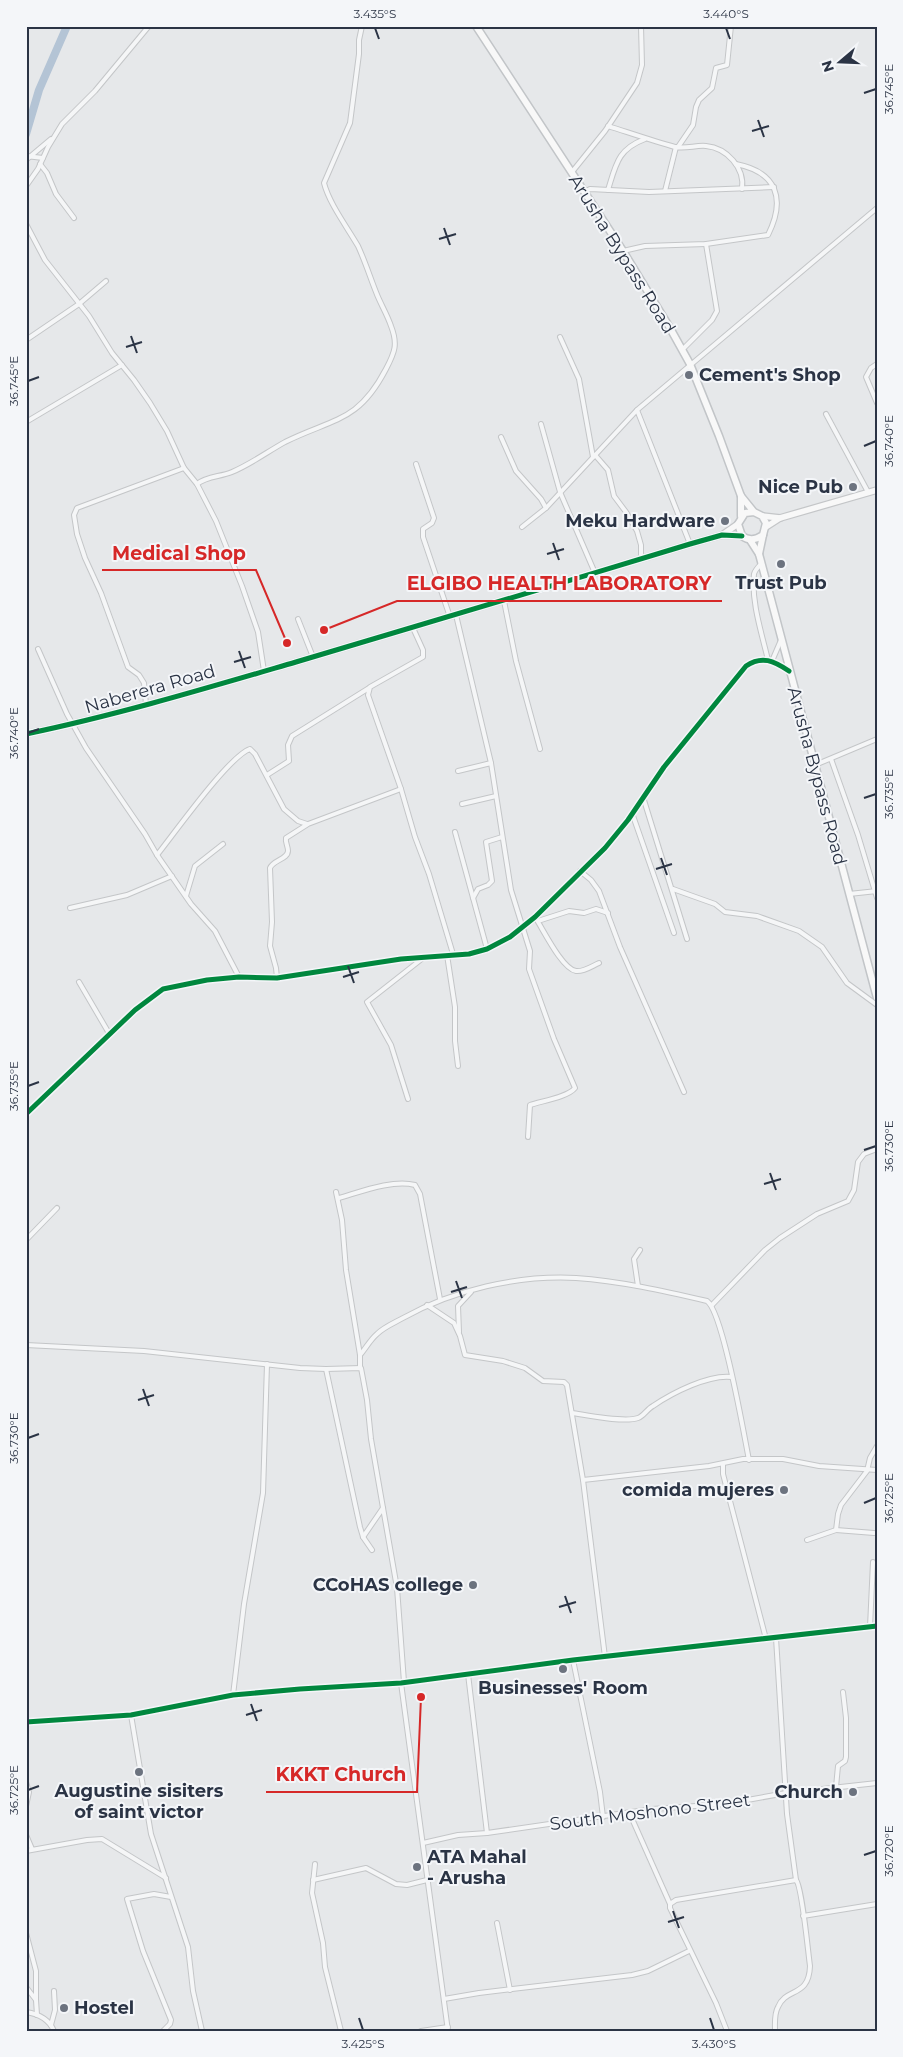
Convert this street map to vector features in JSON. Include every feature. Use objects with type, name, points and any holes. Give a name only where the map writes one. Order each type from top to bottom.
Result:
[{"type":"main road","name":"Arusha Bypass Road","points":[[476,26],[623,251],[690,364],[741,496],[754,512],[762,516]]},
{"type":"main road","name":"Arusha Bypass Road","points":[[738,524],[741,516],[741,496]]},
{"type":"main road","points":[[741,516],[754,512]]},
{"type":"main road","points":[[762,516],[766,527]]},
{"type":"main road","points":[[738,524],[742,536],[750,540],[763,534]]},
{"type":"main road","name":"Arusha Bypass Road","points":[[759,554],[766,527]]},
{"type":"main road","name":"Arusha Bypass Road","points":[[750,540],[759,554],[877,998]]},
{"type":"street","points":[[26,186],[62,124],[95,91],[149,26]]},
{"type":"street","points":[[197,484],[203,479],[239,469],[287,441],[348,415],[370,396],[381,379],[395,350],[395,338],[391,325],[375,290],[364,259],[324,183],[350,123],[362,26]]},
{"type":"street","points":[[571,172],[608,126],[640,75],[641,26]]},
{"type":"street","points":[[665,191],[677,147],[693,125],[699,100],[712,88],[716,68],[727,66],[731,26]]},
{"type":"street","points":[[608,126],[677,147],[705,146],[722,150],[736,164],[742,176],[742,189]]},
{"type":"street","points":[[26,160],[28,156],[54,135]]},
{"type":"street","points":[[608,190],[621,154],[634,143],[647,138]]},
{"type":"street","points":[[28,156],[43,158]]},
{"type":"street","points":[[40,164],[47,173],[56,194],[74,218]]},
{"type":"street","points":[[623,251],[658,244],[706,244],[768,235],[775,213],[774,187],[767,176],[759,171],[736,164]]},
{"type":"street","points":[[584,192],[590,189],[665,191],[774,187]]},
{"type":"street","points":[[522,527],[546,508],[637,410],[877,208]]},
{"type":"street","points":[[26,224],[45,260],[134,380],[162,422],[184,468],[197,484],[216,521],[242,586],[258,632],[264,671]]},
{"type":"street","points":[[681,351],[712,320],[717,311],[706,244]]},
{"type":"street","points":[[26,340],[79,304],[106,281]]},
{"type":"street","points":[[560,338],[578,379],[594,456],[608,470],[614,496],[637,531],[642,545],[641,559]]},
{"type":"street","points":[[877,364],[866,374],[866,379],[877,403]]},
{"type":"street","points":[[26,422],[122,365]]},
{"type":"street","points":[[637,410],[690,544]]},
{"type":"street","points":[[826,414],[838,440],[868,492]]},
{"type":"street","points":[[541,424],[560,492],[595,572]]},
{"type":"street","points":[[501,436],[516,472],[541,499],[546,508]]},
{"type":"street","points":[[416,464],[434,518],[423,529],[423,537],[453,616],[491,762],[514,905],[530,955],[529,969],[554,1039],[575,1088],[573,1091],[553,1099],[530,1105],[528,1137]]},
{"type":"street","points":[[146,704],[145,684],[139,675],[128,667],[101,593],[85,558],[74,515],[77,508],[184,468]]},
{"type":"street","points":[[766,527],[780,518],[877,490]]},
{"type":"street","points":[[762,516],[780,518]]},
{"type":"street","name":"Naberera Road","points":[[722,535],[738,524]]},
{"type":"street","name":"Naberera Road","points":[[26,734],[73,724],[264,671],[722,535],[742,536]]},
{"type":"street","points":[[761,564],[754,572],[756,606],[770,660]]},
{"type":"street","points":[[504,601],[516,661],[540,749]]},
{"type":"street","points":[[298,619],[313,656]]},
{"type":"street","points":[[267,776],[289,761],[288,745],[292,736],[423,657],[423,650],[413,628]]},
{"type":"street","points":[[770,660],[781,640]]},
{"type":"street","points":[[38,649],[86,748],[145,834],[157,856],[186,896],[215,931],[240,976]]},
{"type":"street","points":[[537,919],[580,871],[605,848],[664,767],[743,668],[755,661],[770,660],[789,670]]},
{"type":"street","points":[[369,688],[368,695],[401,789],[453,954]]},
{"type":"street","points":[[815,765],[877,739]]},
{"type":"street","points":[[157,856],[225,770],[244,751],[250,749],[253,751],[284,809],[298,821],[308,824]]},
{"type":"street","points":[[831,759],[858,835],[877,898]]},
{"type":"street","points":[[458,770],[491,762]]},
{"type":"street","points":[[277,978],[270,946],[272,922],[270,868],[272,863],[287,855],[286,838],[308,824],[401,789]]},
{"type":"street","points":[[462,804],[496,796]]},
{"type":"street","points":[[643,797],[687,938]]},
{"type":"street","points":[[632,813],[674,933]]},
{"type":"street","points":[[455,832],[487,949]]},
{"type":"street","points":[[473,898],[478,889],[492,881],[486,842],[502,836]]},
{"type":"street","points":[[186,896],[195,866],[223,844]]},
{"type":"street","points":[[580,871],[595,885],[608,913],[620,948],[684,1092]]},
{"type":"street","points":[[70,908],[126,895],[172,876]]},
{"type":"street","points":[[673,889],[715,904],[724,912],[757,916],[799,931],[822,946],[846,983],[877,1005]]},
{"type":"street","points":[[850,894],[876,891]]},
{"type":"street","points":[[26,1114],[135,1010],[163,989],[207,980],[240,976],[277,978],[424,957],[469,954],[487,949],[537,919],[569,911],[587,913],[596,909],[608,913]]},
{"type":"street","points":[[537,919],[568,967],[577,971],[599,963]]},
{"type":"street","points":[[447,955],[455,1008],[455,1041],[458,1066]]},
{"type":"street","points":[[408,1099],[391,1045],[367,1002],[424,957]]},
{"type":"street","points":[[79,982],[110,1035]]},
{"type":"street","points":[[712,1305],[765,1250],[780,1238],[817,1214],[848,1201],[854,1190],[858,1162],[864,1154],[877,1149]]},
{"type":"street","points":[[339,1198],[394,1184],[408,1183],[415,1185],[420,1194],[440,1299]]},
{"type":"street","points":[[336,1192],[339,1198],[346,1270],[360,1355],[360,1367],[367,1400],[371,1439],[397,1588],[403,1682],[427,1880],[438,1944],[448,2029],[421,2031]]},
{"type":"street","points":[[26,1240],[57,1208]]},
{"type":"street","points":[[638,1286],[634,1259],[640,1250]]},
{"type":"street","points":[[360,1355],[383,1329],[427,1305],[440,1299],[509,1282],[566,1278],[638,1286],[707,1301],[712,1305],[721,1332],[749,1460]]},
{"type":"street","points":[[472,1291],[457,1310],[462,1352],[468,1356],[503,1361],[526,1368],[547,1382],[565,1382],[567,1385],[583,1480],[605,1657]]},
{"type":"street","points":[[427,1305],[454,1323],[460,1336]]},
{"type":"street","points":[[26,1345],[135,1350],[326,1369],[360,1367]]},
{"type":"street","points":[[233,1696],[244,1604],[262,1493],[267,1364]]},
{"type":"street","points":[[326,1369],[334,1412],[364,1537],[372,1550]]},
{"type":"street","points":[[572,1412],[608,1418],[636,1419],[653,1406],[685,1388],[720,1376],[732,1377]]},
{"type":"street","points":[[836,1530],[838,1514],[842,1505],[847,1495],[867,1471],[870,1458],[877,1446]]},
{"type":"street","points":[[583,1480],[723,1464],[740,1459],[783,1459],[819,1466],[845,1467],[867,1471],[877,1470]]},
{"type":"street","points":[[723,1464],[723,1474],[766,1639]]},
{"type":"street","points":[[364,1537],[383,1508]]},
{"type":"street","points":[[807,1540],[836,1530],[874,1533]]},
{"type":"street","points":[[870,1627],[872,1562]]},
{"type":"street","points":[[26,1722],[131,1715],[233,1696],[403,1682],[573,1660],[877,1626]]},
{"type":"street","points":[[775,2031],[777,2008],[782,2000],[804,1986],[810,1966],[798,1882],[796,1880],[788,1830],[776,1638]]},
{"type":"street","points":[[573,1660],[600,1792],[603,1817]]},
{"type":"street","points":[[468,1674],[487,1834]]},
{"type":"street","points":[[836,1787],[838,1766],[846,1758],[846,1718],[843,1692]]},
{"type":"street","points":[[131,1715],[151,1834],[188,1947],[193,1991],[202,2031]]},
{"type":"street","points":[[26,1782],[30,1792],[26,1806]]},
{"type":"street","name":"South Moshono Street","points":[[423,1843],[458,1836],[487,1834],[629,1812],[725,1804],[786,1793],[877,1783]]},
{"type":"street","points":[[629,1812],[642,1846],[670,1904],[689,1951],[716,2003],[727,2031]]},
{"type":"street","points":[[26,1835],[32,1849]]},
{"type":"street","points":[[26,1851],[95,1838],[102,1839],[166,1878]]},
{"type":"street","points":[[314,1864],[312,1893],[323,1942],[325,1966],[341,2031]]},
{"type":"street","points":[[313,1880],[366,1868],[396,1884],[407,1885],[427,1880]]},
{"type":"street","points":[[670,1904],[676,1900],[796,1880]]},
{"type":"street","points":[[162,2031],[170,2024],[171,2020],[145,1956],[127,1900],[128,1898],[154,1894],[171,1897]]},
{"type":"street","points":[[803,1916],[877,1904]]},
{"type":"street","points":[[498,1923],[510,1990]]},
{"type":"street","points":[[26,1932],[36,1971],[37,2015]]},
{"type":"street","points":[[444,2000],[607,1979],[644,1972],[689,1951]]},
{"type":"street","points":[[26,1987],[36,2000]]},
{"type":"street","points":[[51,2025],[55,2010],[54,1991]]},
{"type":"street","points":[[26,2012],[37,2015],[51,2025],[54,2031]]},
{"type":"waterway","points":[[26,134],[39,90],[67,26]]},
{"type":"cycle path","points":[[26,734],[128,710],[195,691],[722,535],[742,536]]},
{"type":"cycle path","points":[[26,1114],[135,1010],[163,989],[207,980],[239,977],[277,978],[401,959],[469,954],[487,949],[510,937],[535,917],[605,848],[628,820],[664,767],[746,666],[763,660],[778,664],[789,671]]},
{"type":"cycle path","points":[[26,1722],[131,1715],[233,1695],[401,1683],[573,1660],[877,1626]]},
{"type":"place","name":"Cement's Shop","points":[[689,375]]},
{"type":"place","name":"Nice Pub","points":[[853,487]]},
{"type":"place","name":"Meku Hardware","points":[[725,521]]},
{"type":"place","name":"Trust Pub","points":[[781,564]]},
{"type":"place","name":"ELGIBO HEALTH LABORATORY","points":[[324,630]]},
{"type":"place","name":"Medical Shop","points":[[287,643]]},
{"type":"place","name":"comida mujeres","points":[[784,1490]]},
{"type":"place","name":"CCoHAS college","points":[[473,1585]]},
{"type":"place","name":"Businesses' Room","points":[[563,1669]]},
{"type":"place","name":"KKKT Church","points":[[421,1697]]},
{"type":"place","name":"Augustine sisiters of saint victor","points":[[139,1772]]},
{"type":"place","name":"Church","points":[[853,1792]]},
{"type":"place","name":"ATA Mahal - Arusha","points":[[417,1867]]},
{"type":"place","name":"Hostel","points":[[64,2008]]}]
